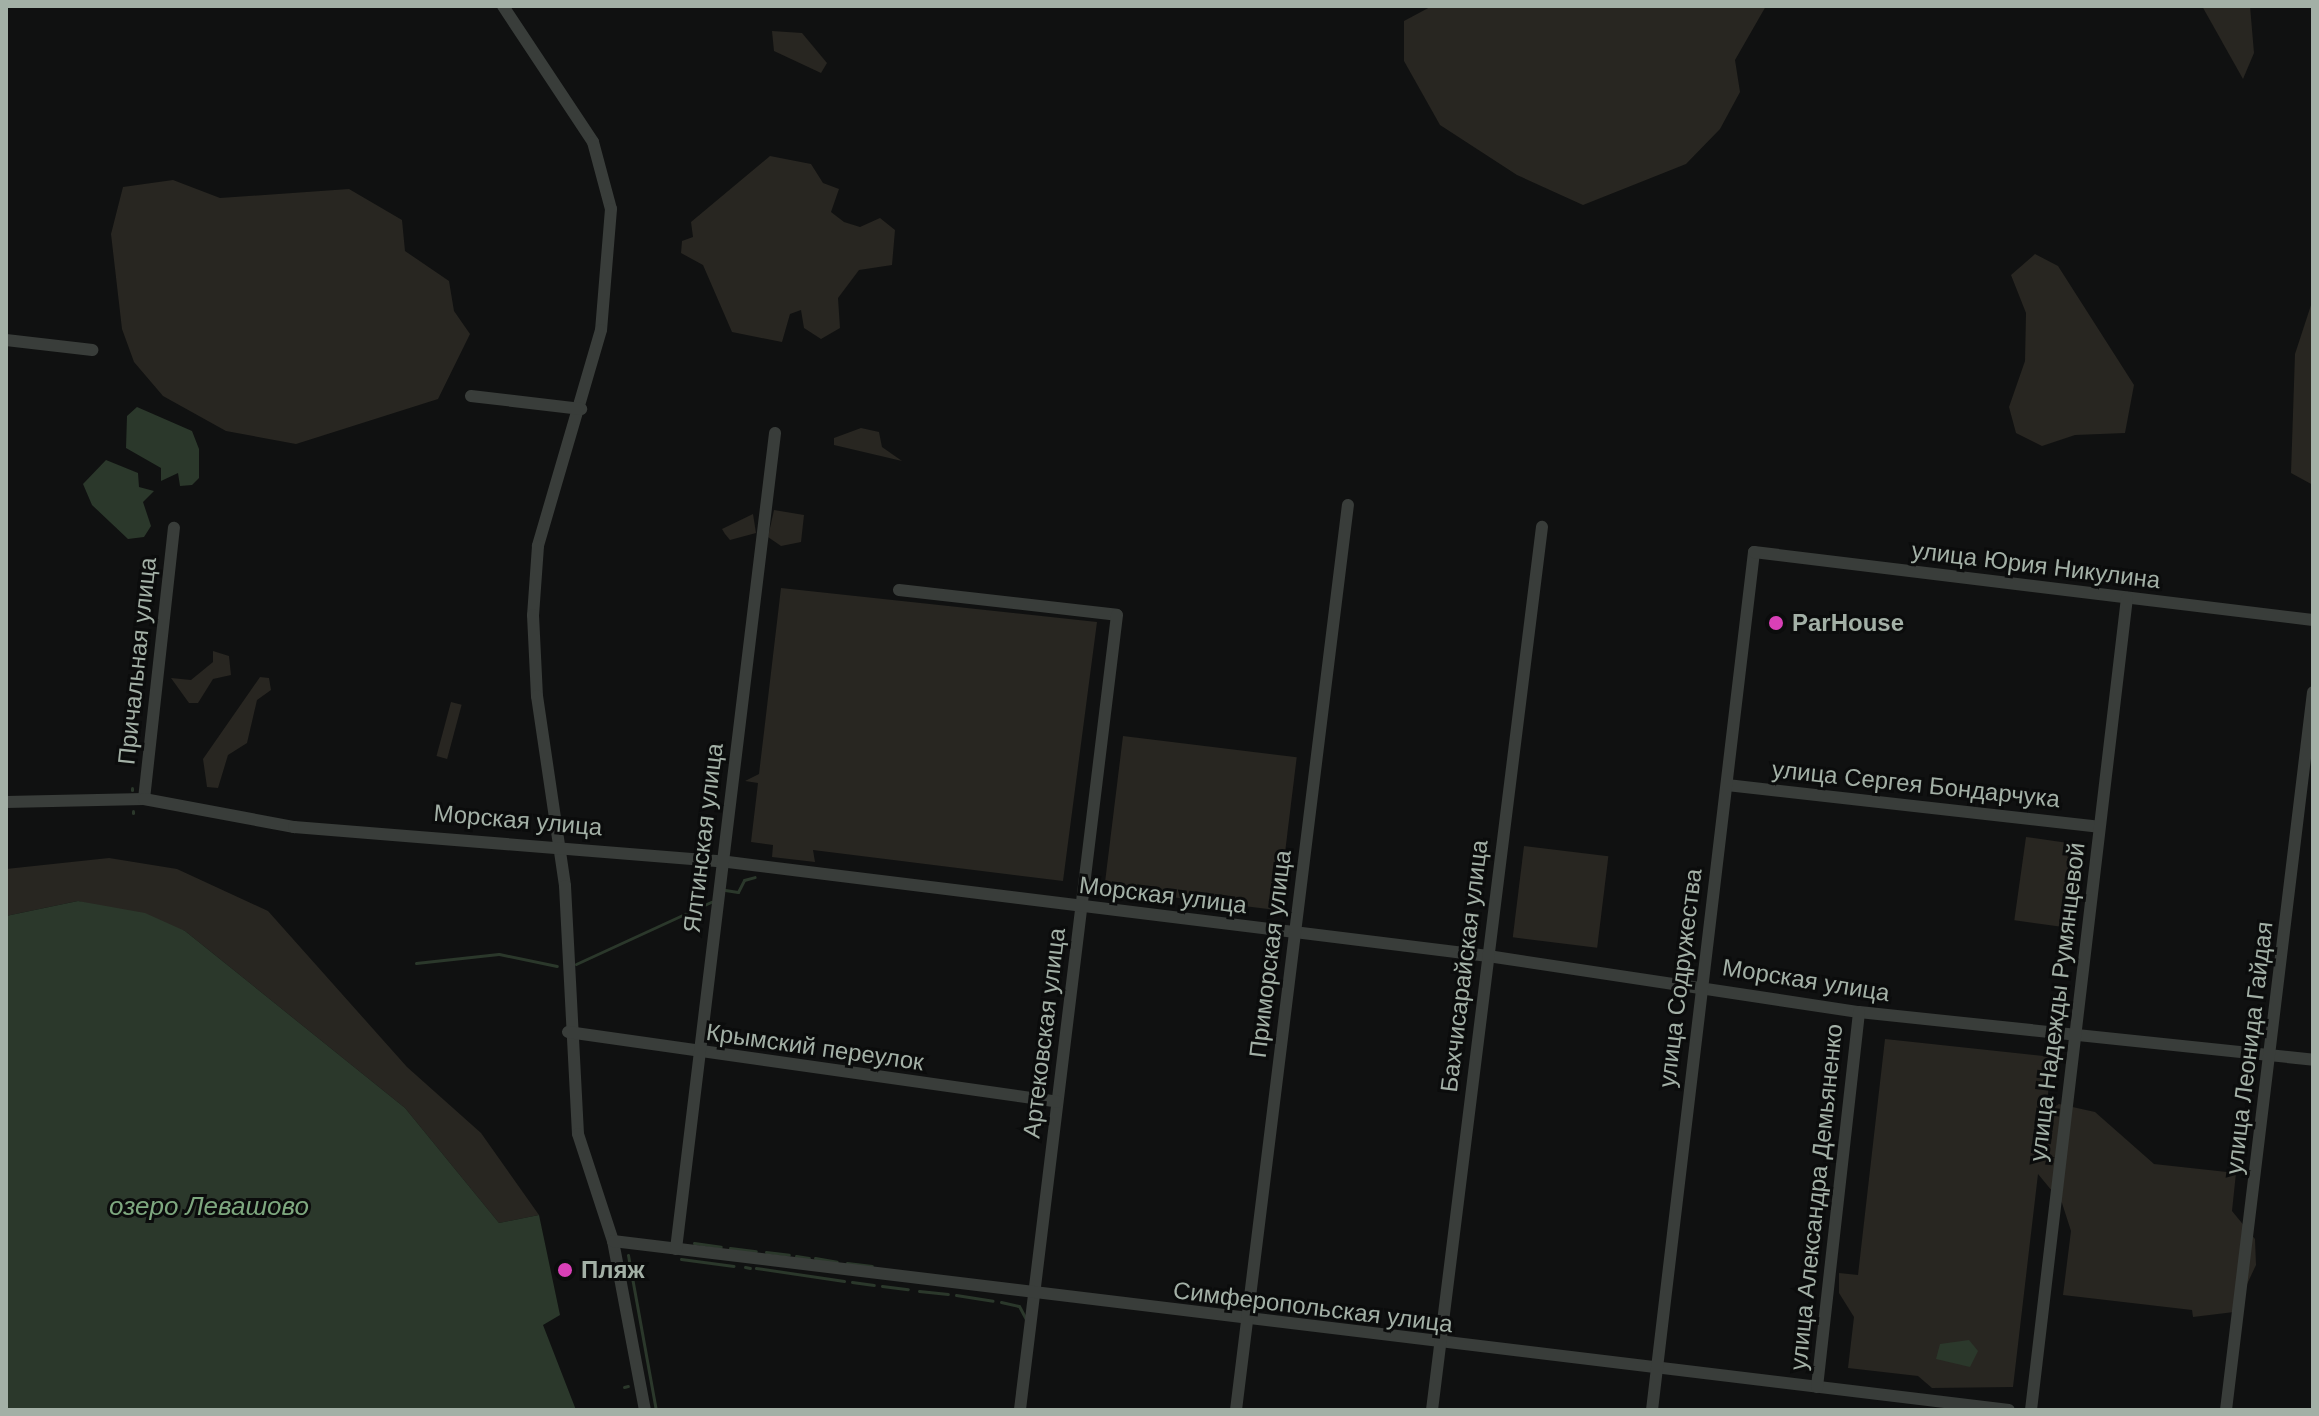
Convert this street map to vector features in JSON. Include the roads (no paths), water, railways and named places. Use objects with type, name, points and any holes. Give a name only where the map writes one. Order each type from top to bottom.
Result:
[{"type":"street","points":[[503,6],[565,91],[601,159],[611,209],[601,330],[535,574],[537,696],[559,845],[568,1032],[578,1134],[613,1241],[645,1410]]},
{"type":"street","points":[[6,340],[92,350]]},
{"type":"street","points":[[471,396],[581,409]]},
{"type":"street","name":"Ялтинская улица","points":[[676,1249],[702,1054],[720,861],[775,433]]},
{"type":"street","name":"Приморская улица","points":[[1236,1410],[1348,505]]},
{"type":"street","name":"Бахчисарайская улица","points":[[1432,1410],[1542,527]]},
{"type":"street","name":"Причальная улица","points":[[144,799],[174,528]]},
{"type":"street","name":"улица Юрия Никулина","points":[[1754,552],[2313,620]]},
{"type":"street","name":"улица Содружества","points":[[1652,1410],[1754,552]]},
{"type":"street","name":"Артековская улица","points":[[899,590],[1117,615],[1020,1410]]},
{"type":"street","name":"улица Надежды Румянцевой","points":[[2031,1410],[2127,598]]},
{"type":"street","name":"улица Леонида Гайдая","points":[[2226,1410],[2313,692]]},
{"type":"street","name":"улица Сергея Бондарчука","points":[[1727,785],[2099,827]]},
{"type":"street","name":"Морская улица","points":[[6,802],[144,799],[294,827],[559,845],[720,861],[1488,956],[1859,1012],[2313,1060]]},
{"type":"street","name":"улица Александра Демьяненко","points":[[1817,1387],[1859,1012]]},
{"type":"street","name":"Крымский переулок","points":[[568,1032],[702,1054],[1057,1102]]},
{"type":"street","name":"Симферопольская улица","points":[[613,1241],[1247,1323],[2009,1410]]},
{"type":"water","points":[[137,407],[192,431],[199,449],[199,478],[192,485],[180,486],[178,473],[161,481],[161,468],[126,448],[127,416]]},
{"type":"water","points":[[106,460],[138,473],[139,487],[154,491],[143,502],[151,526],[144,537],[128,539],[92,505],[83,484]]},
{"type":"water","name":"озеро Левашово","points":[[78,901],[145,913],[185,931],[405,1108],[499,1223],[539,1215],[560,1315],[543,1325],[576,1410],[6,1410],[6,916]]},
{"type":"water","points":[[1969,1340],[1978,1351],[1970,1367],[1936,1359],[1940,1344]]},
{"type":"waterway","points":[[725,890],[738,892],[744,880],[755,877]]},
{"type":"waterway","points":[[576,964],[711,902]]},
{"type":"waterway","points":[[416,963],[499,954],[557,966]]},
{"type":"waterway","points":[[694,1243],[721,1247]]},
{"type":"waterway","points":[[730,1248],[756,1251]]},
{"type":"waterway","points":[[766,1252],[789,1255]]},
{"type":"waterway","points":[[628,1255],[656,1410]]},
{"type":"waterway","points":[[796,1256],[809,1258]]},
{"type":"waterway","points":[[815,1258],[837,1262]]},
{"type":"waterway","points":[[681,1259],[734,1266]]},
{"type":"waterway","points":[[847,1263],[872,1266]]},
{"type":"waterway","points":[[745,1267],[750,1268]]},
{"type":"waterway","points":[[756,1268],[844,1281]]},
{"type":"waterway","points":[[852,1282],[874,1285]]},
{"type":"waterway","points":[[882,1286],[908,1289]]},
{"type":"waterway","points":[[919,1291],[948,1294]]},
{"type":"waterway","points":[[956,1295],[993,1301]]},
{"type":"waterway","points":[[1001,1302],[1019,1306],[1026,1319]]},
{"type":"waterway","points":[[624,1387],[628,1386]]},
{"type":"place","name":"ParHouse","points":[[1776,623]]},
{"type":"place","name":"Пляж","points":[[565,1270]]}]
